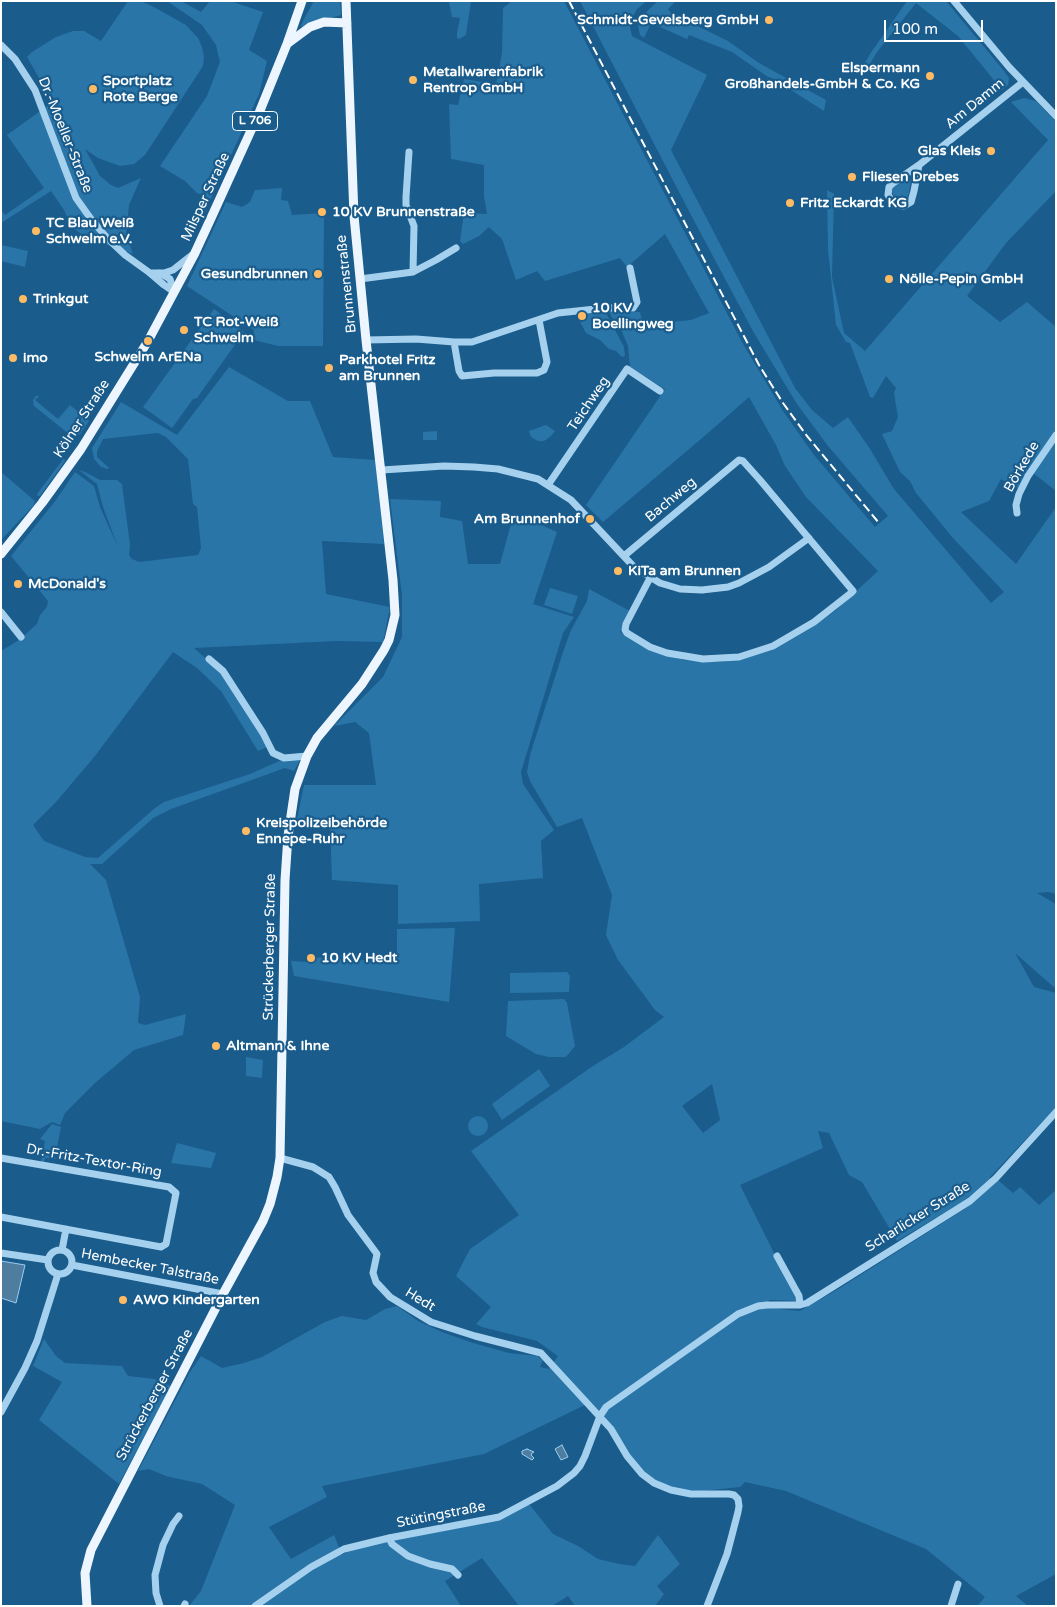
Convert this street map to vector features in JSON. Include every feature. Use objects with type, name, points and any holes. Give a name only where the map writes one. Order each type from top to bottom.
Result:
[{"type":"main road","name":"Milsper Straße","points":[[174,292],[195,253],[259,113],[302,1]]},
{"type":"main road","name":"Brunnenstraße","points":[[346,1],[354,207],[366,340],[394,580],[395,615],[384,650]]},
{"type":"main road","points":[[287,44],[310,27],[324,22],[347,23]]},
{"type":"main road","name":"Kölner Straße","points":[[1,554],[42,503],[86,442],[145,346],[174,292]]},
{"type":"main road","name":"Strückerberger Straße","points":[[87,1606],[85,1573],[90,1550],[263,1221],[277,1177],[280,1158],[287,843],[295,789],[307,756],[317,738],[362,684],[384,650]]},
{"type":"street","points":[[954,1],[1009,67],[1056,116]]},
{"type":"street","name":"Dr.-Moeller-Straße","points":[[1,45],[20,64],[39,98],[76,198],[107,238],[136,264],[174,292]]},
{"type":"street","name":"Am Damm","points":[[919,165],[911,202],[904,206],[895,205],[888,195],[889,187],[1024,82]]},
{"type":"street","points":[[409,152],[406,205],[414,226],[413,272]]},
{"type":"street","points":[[360,279],[413,272],[456,248]]},
{"type":"street","points":[[150,273],[175,269],[195,253]]},
{"type":"street","points":[[366,340],[416,339],[472,342],[566,312],[634,307],[637,302],[630,268]]},
{"type":"street","points":[[159,273],[170,279],[174,292]]},
{"type":"street","points":[[454,342],[459,371],[462,376],[537,373],[544,370],[547,362],[539,320]]},
{"type":"street","name":"Teichweg","points":[[548,485],[628,369],[660,391]]},
{"type":"street","name":"Börkede","points":[[1017,513],[1016,505],[1019,494],[1028,476],[1056,435]]},
{"type":"street","name":"Bachweg","points":[[624,556],[739,460],[743,461],[753,472],[809,538]]},
{"type":"street","points":[[382,470],[444,466],[498,468],[538,479],[571,500],[634,567],[650,578],[670,587],[690,590],[728,587],[755,576],[809,538],[853,590],[814,622],[790,637],[757,652],[739,657],[703,659],[685,657],[650,646],[625,630],[626,624],[650,578]]},
{"type":"street","points":[[1,612],[21,636]]},
{"type":"street","points":[[209,659],[223,671],[263,733],[273,753],[284,758],[307,756]]},
{"type":"street","name":"Scharlicker Straße","points":[[800,1305],[807,1303],[979,1194],[1056,1112]]},
{"type":"street","name":"Dr.-Fritz-Textor-Ring","points":[[1,1158],[169,1187],[176,1193],[166,1244],[161,1247],[1,1217]]},
{"type":"street","name":"Hedt","points":[[280,1158],[313,1167],[329,1177],[348,1215],[377,1254],[373,1273],[376,1282],[390,1297],[430,1322],[541,1353],[600,1416]]},
{"type":"street","points":[[62,1250],[66,1229]]},
{"type":"street","name":"Hembecker Talstraße","points":[[48,1260],[52,1253],[62,1250],[69,1253],[72,1265],[67,1272],[58,1274]]},
{"type":"street","points":[[1,1253],[48,1260],[49,1268],[58,1274],[37,1341],[26,1368],[4,1401],[1,1412]]},
{"type":"street","points":[[777,1256],[799,1296],[800,1305]]},
{"type":"street","name":"Hembecker Talstraße","points":[[72,1265],[223,1294]]},
{"type":"street","name":"Stütingstraße","points":[[255,1606],[311,1567],[352,1547],[389,1538],[492,1519],[533,1500],[574,1474],[585,1456],[600,1416],[606,1407],[748,1309],[767,1304],[800,1305]]},
{"type":"street","points":[[600,1416],[642,1474],[654,1483],[671,1490],[691,1494],[729,1494],[734,1495],[738,1499],[738,1512],[727,1554],[707,1606]]},
{"type":"street","points":[[160,1606],[156,1593],[155,1575],[163,1545],[179,1516]]},
{"type":"street","points":[[389,1538],[392,1544],[408,1556],[452,1569],[458,1575]]},
{"type":"street","points":[[951,1606],[958,1584]]},
{"type":"shaded area","points":[[128,1],[140,1],[186,25],[198,38],[204,57],[203,66],[145,155],[134,164],[120,166],[98,158],[85,149],[100,176],[111,185],[118,188],[141,178],[129,205],[126,234],[133,254],[85,237],[71,226],[64,210],[51,191],[1,223],[1,210],[5,215],[44,188],[7,135],[50,104],[46,90],[27,57],[56,37],[73,31],[84,31],[101,41]]},
{"type":"shaded area","points":[[167,1],[181,1],[201,12],[210,1],[230,1],[263,12],[249,50],[267,61],[259,94],[211,199],[197,193],[185,181],[160,166],[207,96],[220,62],[216,45],[202,25]]},
{"type":"shaded area","points":[[314,1],[340,1],[341,15],[301,26]]},
{"type":"shaded area","points":[[471,1],[466,35],[459,39],[457,38],[457,33],[460,18],[452,17],[449,2]]},
{"type":"shaded area","points":[[512,1],[564,1],[743,344],[783,411],[814,455],[875,527],[888,516],[828,446],[797,404],[754,333],[580,1],[647,1],[637,9],[632,18],[630,27],[632,36],[707,75],[671,150],[795,388],[812,410],[833,428],[848,417],[894,489],[991,603],[1004,592],[953,538],[916,493],[910,481],[900,472],[882,434],[892,431],[898,417],[894,393],[896,388],[886,376],[873,398],[870,397],[850,343],[846,342],[836,325],[828,250],[827,190],[834,194],[832,277],[844,333],[865,351],[1048,140],[1011,102],[1024,98],[1036,101],[1056,122],[1056,191],[1006,243],[967,296],[1000,322],[1027,302],[1056,327],[1056,491],[1033,473],[1023,488],[1018,489],[1001,479],[989,501],[961,512],[1016,564],[1056,507],[1056,894],[1048,892],[1037,893],[1056,904],[1056,989],[1015,953],[1034,987],[1056,993],[1056,1107],[990,1177],[991,1180],[964,1201],[897,1241],[862,1182],[849,1175],[829,1133],[818,1131],[823,1148],[740,1185],[798,1301],[769,1300],[768,1308],[800,1311],[840,1288],[966,1208],[998,1180],[1013,1193],[1020,1187],[1039,1205],[1056,1190],[1056,1574],[1016,1596],[1028,1606],[977,1606],[985,1597],[926,1549],[786,1491],[745,1482],[740,1487],[702,1491],[683,1490],[661,1484],[644,1473],[629,1455],[611,1425],[591,1402],[484,1454],[322,1486],[327,1497],[269,1527],[291,1559],[334,1535],[342,1555],[351,1549],[489,1521],[529,1504],[553,1534],[578,1546],[598,1559],[635,1566],[658,1535],[680,1564],[657,1586],[664,1594],[655,1606],[575,1606],[568,1596],[552,1606],[519,1606],[482,1558],[445,1581],[461,1606],[189,1606],[201,1591],[235,1505],[202,1484],[166,1476],[149,1469],[138,1471],[190,1372],[201,1356],[222,1368],[244,1363],[262,1357],[325,1322],[342,1316],[366,1320],[385,1309],[397,1306],[418,1321],[442,1332],[509,1353],[537,1356],[543,1360],[540,1367],[549,1369],[558,1356],[537,1341],[476,1324],[491,1307],[456,1276],[470,1249],[519,1215],[471,1151],[593,1066],[624,1047],[664,1017],[655,1010],[618,960],[606,935],[612,895],[582,818],[557,827],[530,781],[527,772],[530,755],[571,630],[587,601],[589,589],[630,611],[620,632],[650,650],[684,660],[721,662],[740,660],[775,649],[806,631],[835,611],[878,571],[806,497],[785,466],[776,445],[749,397],[603,522],[586,505],[665,389],[630,367],[628,346],[620,327],[613,320],[609,311],[640,312],[643,325],[691,320],[709,313],[665,234],[627,267],[620,258],[545,281],[537,271],[516,280],[502,239],[489,227],[479,236],[463,244],[460,241],[464,213],[487,214],[484,196],[484,165],[451,159],[449,104],[458,105],[464,79],[496,84],[502,53],[503,8]],"holes":[[[712,1084],[720,1120],[703,1133],[682,1106]]]},
{"type":"shaded area","points":[[658,1],[676,1],[668,9],[671,13],[728,41],[759,63],[826,100],[824,111],[768,77],[732,52],[689,35],[687,39],[651,23],[644,38],[640,35],[638,26],[642,16]]},
{"type":"shaded area","points":[[907,1],[946,1],[1004,71],[1009,78],[1008,85],[1002,90],[958,36],[916,3],[877,52],[863,75],[861,70],[870,54]]},
{"type":"shaded area","points":[[905,178],[911,180],[907,200],[898,202],[892,192],[894,187]]},
{"type":"shaded area","points":[[282,188],[281,200],[288,201],[292,215],[324,213],[323,346],[278,346],[254,340],[254,330],[187,286],[226,202],[242,207],[250,202],[255,190]]},
{"type":"shaded area","points":[[1,245],[28,251],[25,267],[1,261]]},
{"type":"shaded area","points":[[214,309],[244,332],[197,398],[193,399],[172,428],[143,407]]},
{"type":"shaded area","points":[[605,311],[624,347],[625,356],[622,357],[616,351],[609,349],[600,340],[586,333],[576,314]]},
{"type":"shaded area","points":[[229,367],[288,401],[310,401],[333,457],[375,460],[384,544],[322,541],[326,594],[390,607],[383,642],[335,641],[194,648],[221,672],[269,746],[258,751],[221,691],[197,668],[173,652],[95,756],[56,802],[33,825],[44,841],[85,857],[98,858],[164,802],[250,774],[284,759],[301,758],[294,771],[285,768],[171,809],[153,818],[102,864],[90,864],[106,880],[140,997],[138,1023],[145,1025],[186,1014],[183,1035],[134,1050],[95,1083],[65,1113],[60,1125],[52,1122],[40,1129],[1,1121],[1,651],[19,640],[37,624],[40,615],[47,607],[48,601],[11,556],[56,500],[75,472],[94,486],[100,507],[118,547],[103,507],[97,484],[79,470],[100,480],[117,480],[122,484],[130,545],[129,555],[132,559],[139,562],[198,555],[201,548],[197,507],[193,504],[188,459],[166,437],[158,433],[103,439],[97,451],[97,457],[108,469],[101,467],[94,459],[92,448],[121,402],[177,435]]},
{"type":"shaded area","points":[[36,396],[39,396],[35,400],[58,419],[70,405],[89,421],[81,433],[74,438],[34,406],[33,400]]},
{"type":"shaded area","points":[[546,425],[555,431],[551,436],[544,441],[538,441],[531,437],[529,431]]},
{"type":"shaded area","points":[[437,431],[437,440],[423,440],[423,432]]},
{"type":"shaded area","points":[[64,458],[65,461],[40,496],[38,496],[37,494]]},
{"type":"shaded area","points":[[1,472],[35,501],[34,505],[1,540]]},
{"type":"shaded area","points":[[390,499],[441,501],[440,517],[462,521],[468,564],[500,564],[514,513],[557,532],[533,604],[574,617],[563,633],[521,772],[523,784],[554,830],[541,841],[543,878],[479,884],[480,921],[398,924],[398,885],[332,880],[330,822],[296,824],[304,785],[376,785],[369,733],[355,722],[334,726],[383,677],[402,637],[402,595]]},
{"type":"shaded area","points":[[550,588],[578,596],[572,614],[544,605]]},
{"type":"shaded area","points":[[455,928],[449,1002],[294,976],[291,961],[307,962],[309,957],[397,962],[397,929]]},
{"type":"shaded area","points":[[567,972],[570,976],[569,992],[510,993],[510,973]]},
{"type":"shaded area","points":[[564,999],[567,1003],[575,1046],[566,1057],[549,1057],[536,1054],[506,1036],[508,1001]]},
{"type":"shaded area","points":[[246,1057],[263,1060],[262,1078],[246,1076]]},
{"type":"shaded area","points":[[539,1069],[550,1086],[502,1120],[492,1104]]},
{"type":"shaded area","points":[[478,1116],[485,1119],[488,1126],[485,1133],[478,1136],[471,1133],[468,1126],[471,1119]]},
{"type":"shaded area","points":[[52,1124],[61,1127],[56,1159],[45,1158],[44,1162],[41,1162],[45,1141],[40,1139]]},
{"type":"shaded area","points":[[177,1143],[216,1153],[211,1168],[171,1163]]},
{"type":"shaded area","points":[[1,1261],[25,1265],[16,1303],[1,1298]]},
{"type":"shaded area","points":[[44,1339],[56,1356],[65,1363],[122,1366],[128,1376],[154,1379],[171,1386],[119,1484],[39,1420],[62,1382],[33,1366]]},
{"type":"shaded area","points":[[562,1445],[568,1457],[561,1460],[555,1449]]},
{"type":"shaded area","points":[[527,1449],[534,1452],[531,1455],[534,1458],[532,1460],[522,1454],[522,1451]]},
{"type":"railway","points":[[569,1],[759,365],[807,436],[879,523]]},
{"type":"place","name":"Schmidt-Gevelsberg GmbH","points":[[769,20]]},
{"type":"place","name":"Elspermann Großhandels-GmbH & Co. KG","points":[[930,76]]},
{"type":"place","name":"Metallwarenfabrik Rentrop GmbH","points":[[413,80]]},
{"type":"place","name":"Sportplatz Rote Berge","points":[[93,89]]},
{"type":"place","name":"Glas Kleis","points":[[991,151]]},
{"type":"place","name":"Fliesen Drebes","points":[[852,177]]},
{"type":"place","name":"Fritz Eckardt KG","points":[[790,203]]},
{"type":"place","name":"10 KV Brunnenstraße","points":[[322,212]]},
{"type":"place","name":"TC Blau Weiß Schwelm e.V.","points":[[36,231]]},
{"type":"place","name":"Gesundbrunnen","points":[[318,274]]},
{"type":"place","name":"Nölle-Pepin GmbH","points":[[889,279]]},
{"type":"place","name":"Trinkgut","points":[[23,299]]},
{"type":"place","name":"10 KV Boellingweg","points":[[582,316]]},
{"type":"place","name":"TC Rot-Weiß Schwelm","points":[[184,330]]},
{"type":"place","name":"Schwelm ArENa","points":[[148,341]]},
{"type":"place","name":"imo","points":[[13,358]]},
{"type":"place","name":"Parkhotel Fritz am Brunnen","points":[[329,368]]},
{"type":"place","name":"Am Brunnenhof","points":[[590,519]]},
{"type":"place","name":"KiTa am Brunnen","points":[[618,571]]},
{"type":"place","name":"McDonald's","points":[[18,584]]},
{"type":"place","name":"Kreispolizeibehörde Ennepe-Ruhr","points":[[246,831]]},
{"type":"place","name":"10 KV Hedt","points":[[311,958]]},
{"type":"place","name":"Altmann & Ihne","points":[[216,1046]]},
{"type":"place","name":"AWO Kindergarten","points":[[123,1300]]}]
